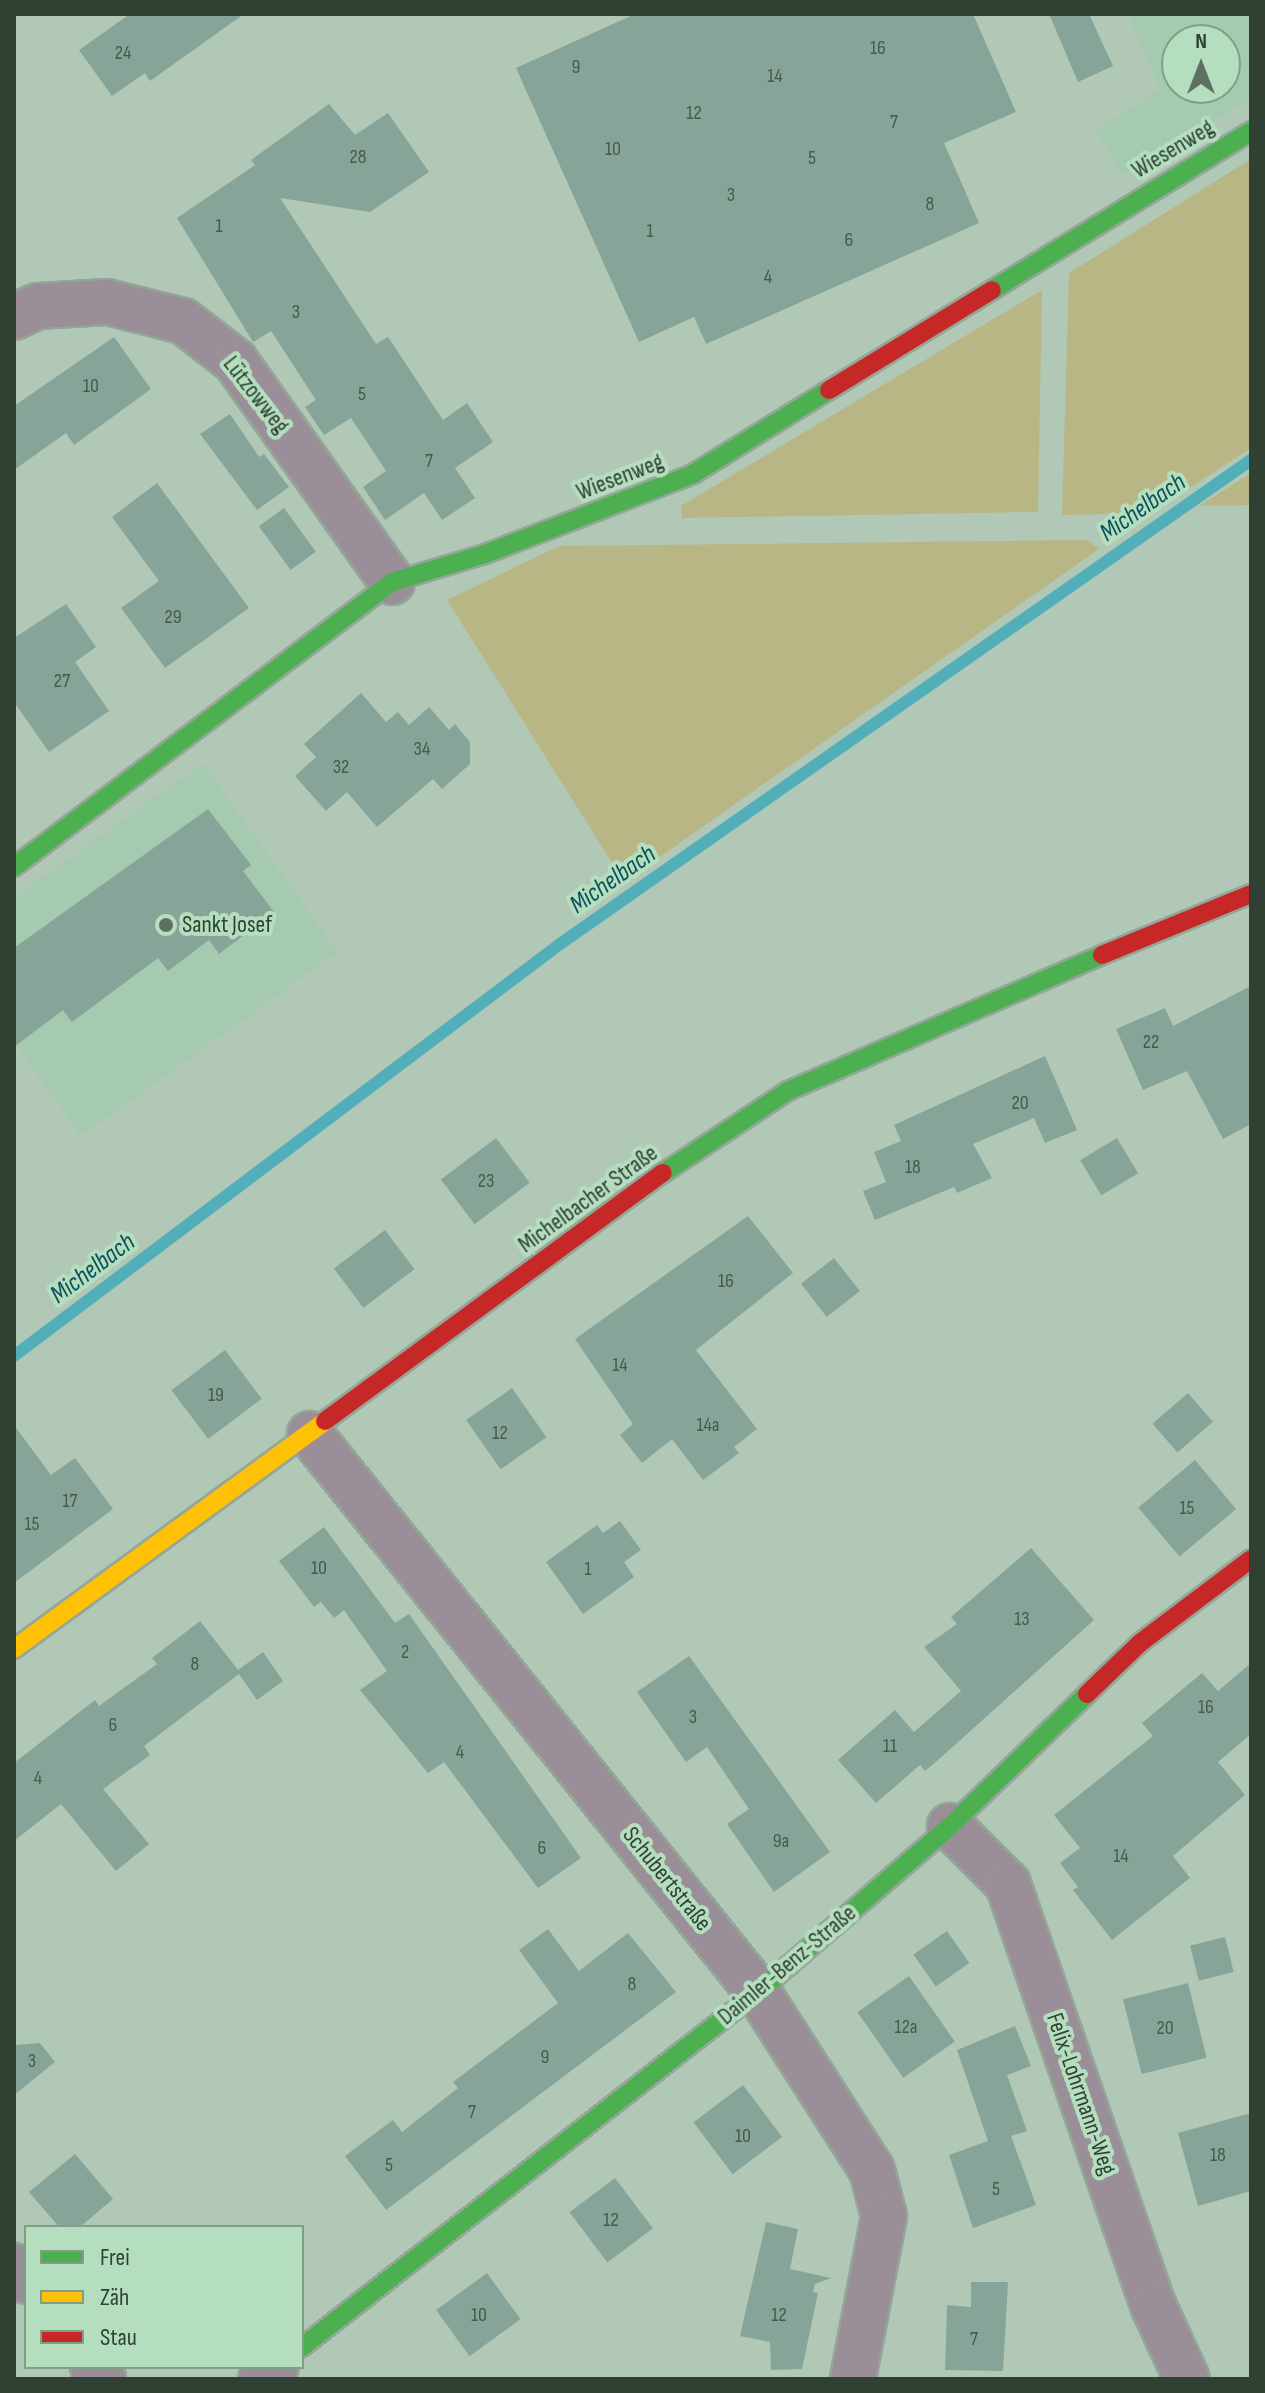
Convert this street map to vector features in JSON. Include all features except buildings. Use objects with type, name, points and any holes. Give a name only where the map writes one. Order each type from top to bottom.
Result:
[{"type":"street","name":"Wiesenweg","points":[[14,867],[392,582],[485,554],[693,474],[1251,131]]},
{"type":"street","name":"Lützowweg","points":[[14,317],[38,306],[107,302],[183,321],[235,361],[392,582]]},
{"type":"street","name":"Michelbacher Straße","points":[[14,1649],[704,1143],[788,1091],[883,1046],[1251,894]]},
{"type":"street","name":"Schubertstraße","points":[[310,1434],[758,1992],[872,2170],[884,2216],[853,2379]]},
{"type":"street","name":"Daimler-Benz-Straße","points":[[304,2345],[758,1992],[950,1826],[1140,1643],[1251,1559]]},
{"type":"street","name":"Felix-Lohrmann-Weg","points":[[950,1826],[1008,1884],[1154,2307],[1187,2379]]},
{"type":"shaded area","points":[[1128,14],[1251,14],[1251,98],[1123,175],[1095,130],[1160,90]]},
{"type":"shaded area","points":[[1251,159],[1251,448],[1151,513],[1062,515],[1069,273]]},
{"type":"shaded area","points":[[1042,290],[1038,512],[682,518],[681,506]]},
{"type":"shaded area","points":[[1251,473],[1251,505],[1199,506]]},
{"type":"shaded area","points":[[1088,540],[1099,549],[624,882],[447,600],[559,546]]},
{"type":"shaded area","name":"Sankt Josef","points":[[203,763],[338,952],[81,1136],[14,1042],[14,898]]},
{"type":"waterway","name":"Michelbach","points":[[14,1356],[560,944],[1251,460]]},
{"type":"traffic: fast","points":[[992,290],[1251,131]]},
{"type":"traffic: fast","points":[[14,867],[392,582],[485,554],[693,474],[829,390]]},
{"type":"traffic: fast","points":[[663,1173],[788,1091],[1102,955]]},
{"type":"traffic: fast","points":[[304,2345],[758,1992],[950,1826],[1087,1694]]},
{"type":"traffic: slow","points":[[14,1649],[325,1421]]},
{"type":"traffic: jam","points":[[829,390],[992,290]]},
{"type":"traffic: jam","points":[[1102,955],[1251,894]]},
{"type":"traffic: jam","points":[[325,1421],[663,1173]]},
{"type":"traffic: jam","points":[[1087,1694],[1140,1643],[1251,1559]]},
{"type":"place","name":"Sankt Josef","points":[[166,925]]}]
